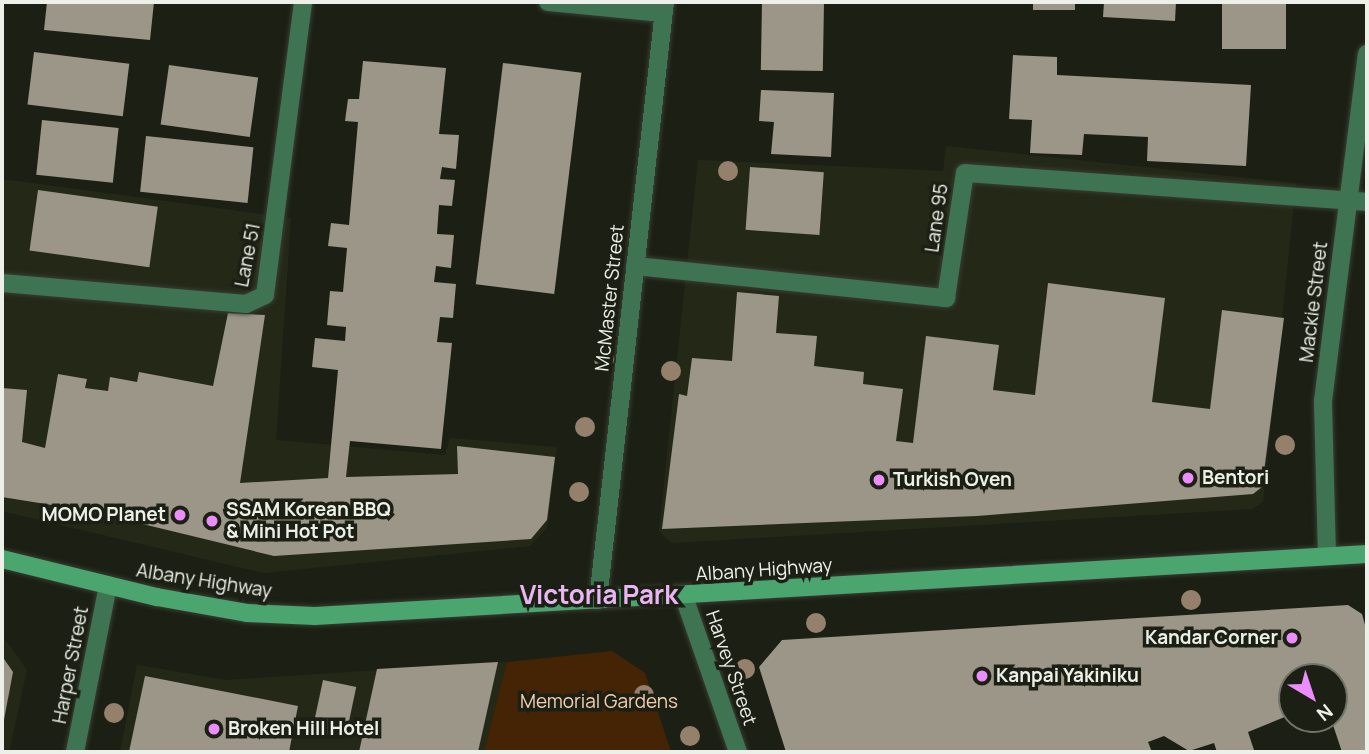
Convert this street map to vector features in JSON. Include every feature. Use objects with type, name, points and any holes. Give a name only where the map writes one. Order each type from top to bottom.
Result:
[{"type":"main road","name":"Albany Highway","points":[[2,559],[108,585],[247,613],[315,616],[684,597],[1367,554]]},
{"type":"street","name":"Lane 51","points":[[2,284],[246,304],[265,295],[303,2]]},
{"type":"street","points":[[548,2],[664,7]]},
{"type":"street","name":"McMaster Street","points":[[598,600],[664,7]]},
{"type":"street","name":"Mackie Street","points":[[1327,556],[1323,401],[1367,54]]},
{"type":"street","name":"Lane 95","points":[[635,266],[946,298],[965,173],[1347,201]]},
{"type":"street","points":[[1347,201],[1367,202]]},
{"type":"street","name":"Harper Street","points":[[75,752],[108,585]]},
{"type":"street","name":"Harvey Street","points":[[684,597],[738,752]]},
{"type":"shaded area","points":[[946,146],[1296,183],[1263,502],[1252,509],[672,543],[659,531],[698,160],[943,171]]},
{"type":"shaded area","points":[[2,179],[291,218],[276,440],[445,455],[450,438],[557,447],[547,528],[530,546],[263,573],[2,511]]},
{"type":"shaded area","points":[[2,635],[27,670],[9,752],[2,752]]},
{"type":"shaded area","points":[[507,662],[484,752],[120,752],[137,665],[226,680]]},
{"type":"green space","name":"Memorial Gardens","points":[[612,651],[645,673],[671,752],[484,752],[507,662]]},
{"type":"building","points":[[47,2],[154,2],[150,40],[44,30]]},
{"type":"building","points":[[762,2],[824,3],[823,71],[761,70]]},
{"type":"building","points":[[1033,2],[1075,2],[1075,10],[1033,10]]},
{"type":"building","points":[[1104,2],[1176,2],[1175,21],[1103,17]]},
{"type":"building","points":[[1222,2],[1286,2],[1286,49],[1222,49]]},
{"type":"building","points":[[34,52],[129,64],[123,116],[28,105]]},
{"type":"building","points":[[1013,55],[1057,57],[1057,75],[1251,85],[1246,166],[1147,161],[1148,137],[1084,134],[1082,155],[1030,153],[1032,120],[1009,119]]},
{"type":"building","points":[[363,61],[446,68],[439,134],[459,135],[456,169],[442,167],[440,179],[455,180],[452,206],[439,205],[437,234],[454,235],[451,268],[436,266],[434,282],[456,284],[453,318],[440,317],[437,342],[452,343],[441,449],[350,441],[346,477],[458,474],[457,446],[555,457],[547,520],[531,539],[274,556],[89,511],[2,497],[2,388],[27,390],[22,442],[45,448],[58,374],[87,379],[85,388],[108,391],[110,377],[137,382],[139,372],[213,386],[228,313],[265,315],[240,483],[328,478],[338,370],[312,367],[315,338],[345,341],[346,327],[327,325],[330,291],[343,292],[347,248],[328,246],[331,223],[349,225],[358,122],[345,121],[348,99],[359,99]]},
{"type":"building","points":[[503,63],[581,73],[554,294],[476,284]]},
{"type":"building","points":[[169,65],[258,78],[250,137],[161,124]]},
{"type":"building","points":[[761,90],[834,93],[831,157],[771,154],[774,122],[759,121]]},
{"type":"building","points":[[42,120],[119,128],[113,183],[36,175]]},
{"type":"building","points":[[146,136],[253,147],[248,203],[140,192]]},
{"type":"building","points":[[750,167],[824,172],[819,235],[746,230]]},
{"type":"building","points":[[38,190],[158,207],[149,267],[30,250]]},
{"type":"building","points":[[1048,283],[1165,298],[1152,402],[1210,409],[1222,310],[1284,318],[1262,487],[1253,494],[977,516],[662,529],[679,394],[687,396],[692,358],[732,361],[737,292],[779,296],[776,333],[817,336],[814,366],[864,372],[863,384],[903,389],[896,441],[913,443],[926,336],[999,345],[993,390],[1035,395]]},
{"type":"building","points":[[1348,605],[1362,614],[1367,632],[1367,752],[1342,752],[1336,733],[1348,733],[1348,663],[1278,663],[1278,720],[1248,732],[1254,750],[1247,752],[1217,752],[1214,743],[1189,751],[1164,736],[1148,742],[1152,752],[786,752],[759,667],[782,640]]},
{"type":"building","points":[[2,656],[13,672],[3,725],[2,725]]},
{"type":"building","points":[[498,662],[478,752],[359,752],[377,669]]},
{"type":"building","name":"Broken Hill Hotel","points":[[145,676],[298,706],[289,752],[129,752]]},
{"type":"building","points":[[323,680],[356,687],[345,738],[312,731]]},
{"type":"place","name":"Bentori","points":[[1188,478]]},
{"type":"place","name":"Turkish Oven","points":[[879,480]]},
{"type":"place","name":"MOMO Planet","points":[[180,515]]},
{"type":"place","name":"SSAM Korean BBQ & Mini Hot Pot","points":[[212,521]]},
{"type":"place","name":"Kandar Corner","points":[[1292,638]]},
{"type":"place","name":"Kanpai Yakiniku","points":[[982,676]]},
{"type":"place","name":"Broken Hill Hotel","points":[[214,729]]},
{"type":"district","name":"Victoria Park","points":[[599,595]]}]
